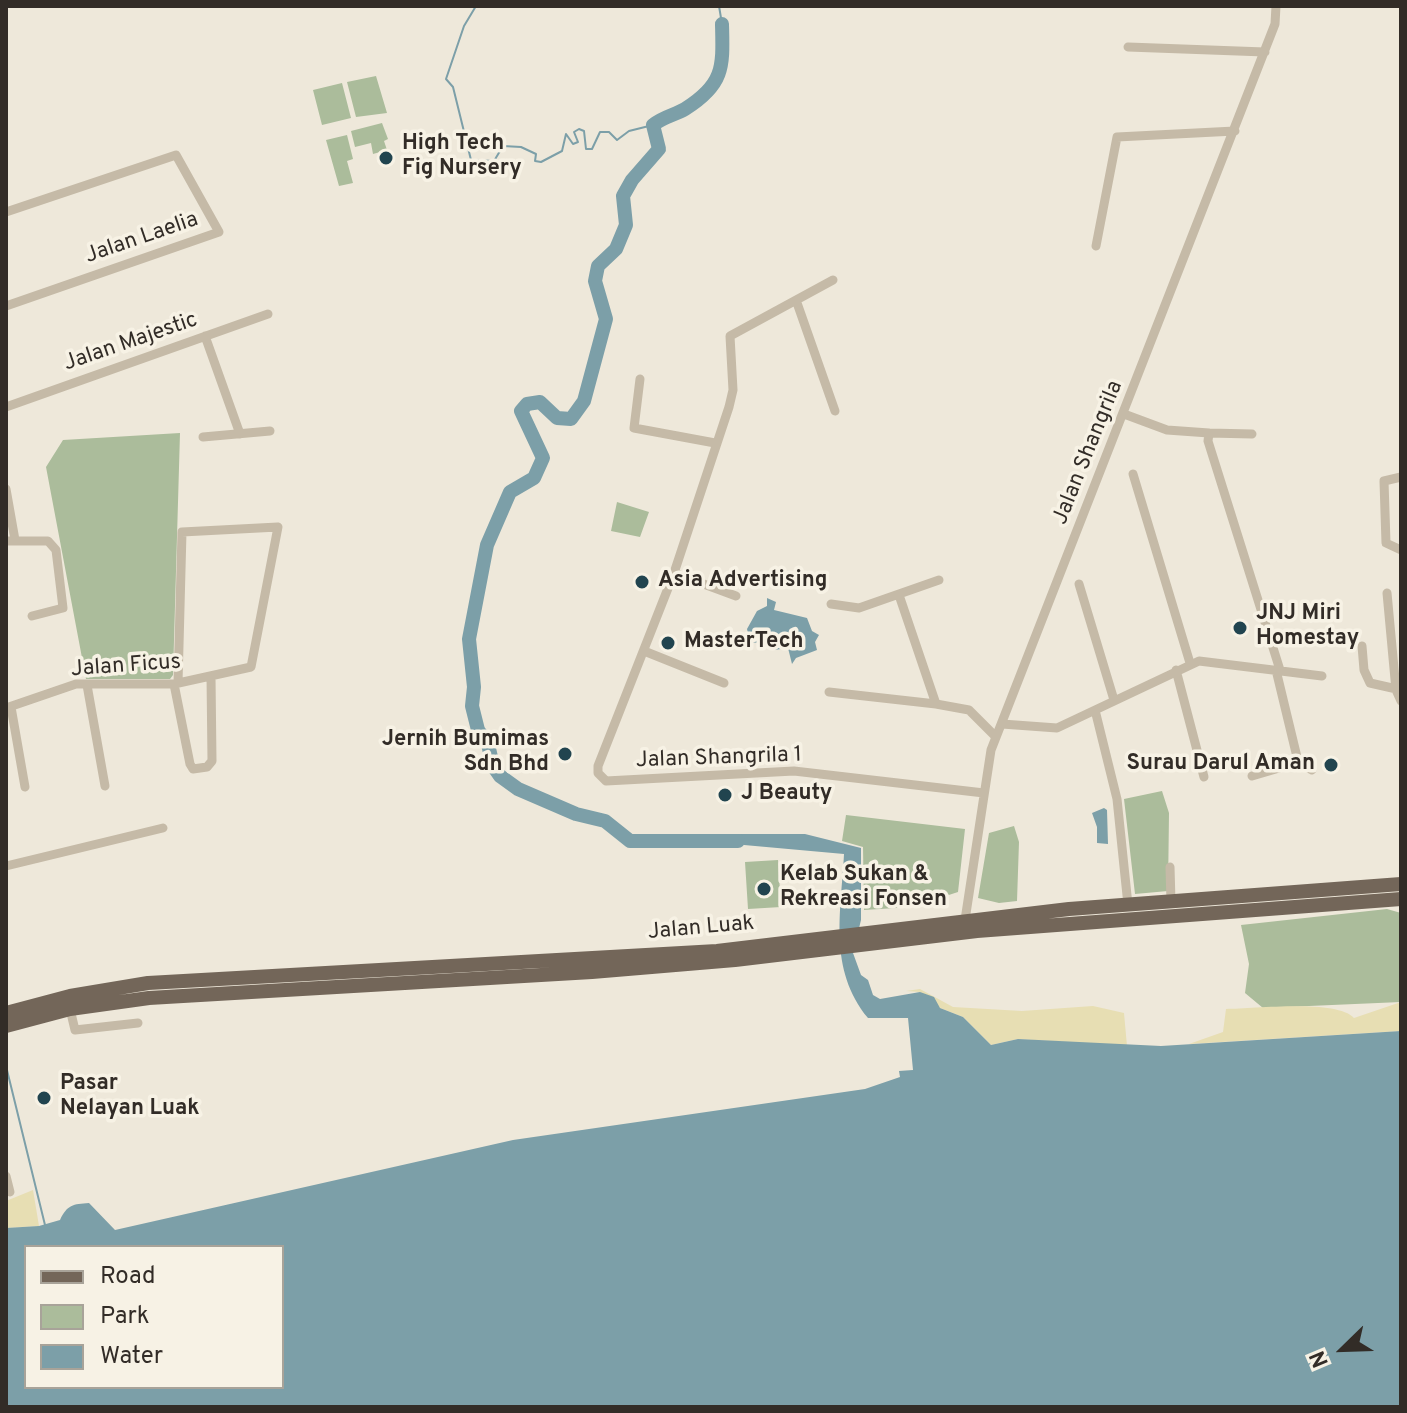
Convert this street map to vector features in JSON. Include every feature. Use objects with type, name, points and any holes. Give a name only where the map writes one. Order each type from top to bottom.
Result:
[{"type":"main road","name":"Jalan Luak","points":[[6,1026],[70,1009],[149,998],[328,990],[719,962],[965,920],[1401,884]]},
{"type":"main road","name":"Jalan Luak","points":[[872,938],[1401,899]]},
{"type":"main road","name":"Jalan Luak","points":[[6,1013],[70,996],[148,983],[818,945]]},
{"type":"main road","points":[[273,978],[278,986],[328,990]]},
{"type":"main road","points":[[207,980],[253,982],[259,986],[260,994]]},
{"type":"street","name":"Jalan Shangrila","points":[[965,920],[984,793],[996,737],[1235,131],[1275,24],[1276,6]]},
{"type":"street","points":[[1128,47],[1265,52]]},
{"type":"street","points":[[1096,246],[1117,137],[1235,131]]},
{"type":"street","name":"Jalan Laelia","points":[[6,212],[170,154],[179,157],[219,232],[6,306]]},
{"type":"street","points":[[724,683],[644,651],[674,573],[733,390],[730,336],[833,280]]},
{"type":"street","points":[[796,300],[835,411]]},
{"type":"street","name":"Jalan Majestic","points":[[6,407],[268,314]]},
{"type":"street","points":[[205,336],[240,434]]},
{"type":"street","points":[[640,379],[634,428],[715,443]]},
{"type":"street","points":[[1124,414],[1167,430],[1252,434]]},
{"type":"street","points":[[203,437],[270,431]]},
{"type":"street","points":[[1209,433],[1208,441],[1278,670],[1296,751],[1295,761]]},
{"type":"street","points":[[1133,474],[1190,663]]},
{"type":"street","points":[[1401,477],[1384,481],[1386,543],[1401,550]]},
{"type":"street","points":[[6,489],[10,540],[48,541],[56,550],[63,608],[32,616]]},
{"type":"street","name":"Jalan Ficus","points":[[8,707],[76,684],[176,684],[251,667],[278,527],[182,532],[176,684]]},
{"type":"street","points":[[674,573],[736,596]]},
{"type":"street","points":[[831,604],[859,608],[939,580]]},
{"type":"street","points":[[1079,584],[1114,700]]},
{"type":"street","points":[[1387,593],[1401,701]]},
{"type":"street","points":[[899,595],[936,704]]},
{"type":"street","points":[[1362,646],[1364,670],[1370,683],[1398,690]]},
{"type":"street","name":"Jalan Shangrila 1","points":[[644,651],[598,766],[600,777],[606,781],[710,778],[794,771],[984,793]]},
{"type":"street","points":[[1002,724],[1057,728],[1190,663],[1322,676]]},
{"type":"street","points":[[1176,670],[1204,777]]},
{"type":"street","points":[[176,684],[190,764],[193,769],[207,767],[212,761],[211,676]]},
{"type":"street","points":[[87,685],[105,786]]},
{"type":"street","points":[[829,692],[969,710],[996,737]]},
{"type":"street","points":[[8,707],[25,787]]},
{"type":"street","points":[[1095,710],[1116,790],[1128,905]]},
{"type":"street","points":[[1252,776],[1295,761],[1312,770]]},
{"type":"street","points":[[6,866],[163,828]]},
{"type":"street","points":[[1170,867],[1171,902]]},
{"type":"street","points":[[70,1009],[75,1030],[138,1023]]},
{"type":"street","points":[[6,1176],[10,1192]]},
{"type":"green space","points":[[376,76],[387,113],[356,117],[347,82]]},
{"type":"green space","points":[[342,83],[351,118],[322,125],[313,90]]},
{"type":"green space","points":[[382,123],[388,139],[384,141],[387,150],[373,154],[371,143],[355,147],[351,131]]},
{"type":"green space","points":[[347,135],[353,159],[347,161],[353,183],[339,186],[326,140]]},
{"type":"green space","points":[[180,433],[173,675],[170,679],[86,679],[46,467],[63,440]]},
{"type":"green space","points":[[617,502],[649,512],[640,537],[611,531]]},
{"type":"green space","points":[[1162,791],[1169,813],[1168,891],[1135,894],[1124,799]]},
{"type":"green space","points":[[846,815],[965,829],[958,892],[912,907],[864,910],[863,847],[842,841]]},
{"type":"green space","points":[[1014,826],[1019,842],[1017,901],[999,903],[978,898],[989,833]]},
{"type":"green space","points":[[778,860],[781,907],[748,909],[745,862]]},
{"type":"green space","points":[[1387,909],[1401,913],[1401,1002],[1263,1008],[1245,993],[1249,964],[1241,925]]},
{"type":"sand","points":[[920,989],[953,1007],[1022,1011],[1093,1006],[1124,1013],[1127,1046],[1018,1039],[991,1045],[963,1017],[940,1008],[920,992],[906,991]]},
{"type":"sand","points":[[1401,1002],[1401,1031],[1189,1044],[1223,1032],[1226,1009],[1313,1007],[1345,1012],[1354,1018]]},
{"type":"sand","points":[[33,1190],[39,1226],[6,1228],[6,1201]]},
{"type":"water","points":[[767,598],[776,602],[774,610],[807,618],[812,631],[819,635],[815,642],[817,650],[796,658],[792,664],[788,648],[774,650],[769,644],[750,642],[747,629],[757,611],[767,606]]},
{"type":"water","points":[[1104,808],[1107,810],[1108,844],[1097,843],[1097,827],[1092,813]]},
{"type":"water","points":[[734,834],[805,834],[861,848],[861,920],[853,953],[873,995],[880,999],[920,992],[934,997],[940,1008],[963,1017],[991,1045],[1018,1039],[1161,1046],[1401,1031],[1401,1407],[6,1407],[6,1228],[39,1226],[60,1220],[71,1206],[89,1203],[115,1230],[513,1140],[865,1089],[900,1077],[899,1071],[913,1070],[908,1018],[868,1018],[847,980],[840,940],[844,854],[744,845],[721,839]]},
{"type":"waterway","points":[[476,6],[464,26],[446,79],[453,87],[471,160],[494,161],[503,146],[521,147],[536,154],[535,161],[541,162],[562,151],[566,134],[573,144],[578,142],[574,132],[579,129],[584,131],[586,149],[592,149],[600,132],[609,132],[617,140],[629,131],[653,125]]},
{"type":"waterway","points":[[719,6],[722,24]]},
{"type":"waterway","points":[[722,24],[721,63],[715,82],[698,100],[653,125],[659,149],[632,180],[623,196],[626,225],[616,249],[598,266],[595,281],[606,319],[584,401],[571,419],[557,418],[540,402],[527,404],[521,411],[543,458],[534,478],[510,492],[487,545],[469,639],[474,687],[472,706],[478,730],[488,744],[493,766],[500,776],[518,789],[576,814],[605,821],[630,841],[738,841]]},
{"type":"waterway","points":[[6,1066],[45,1225]]},
{"type":"place","name":"High Tech Fig Nursery","points":[[386,158]]},
{"type":"place","name":"Asia Advertising","points":[[642,582]]},
{"type":"place","name":"JNJ Miri Homestay","points":[[1240,628]]},
{"type":"place","name":"MasterTech","points":[[668,643]]},
{"type":"place","name":"Jernih Bumimas Sdn Bhd","points":[[565,754]]},
{"type":"place","name":"Surau Darul Aman","points":[[1331,765]]},
{"type":"place","name":"J Beauty","points":[[725,795]]},
{"type":"place","name":"Kelab Sukan & Rekreasi Fonsen","points":[[764,889]]},
{"type":"place","name":"Pasar Nelayan Luak","points":[[44,1098]]}]
